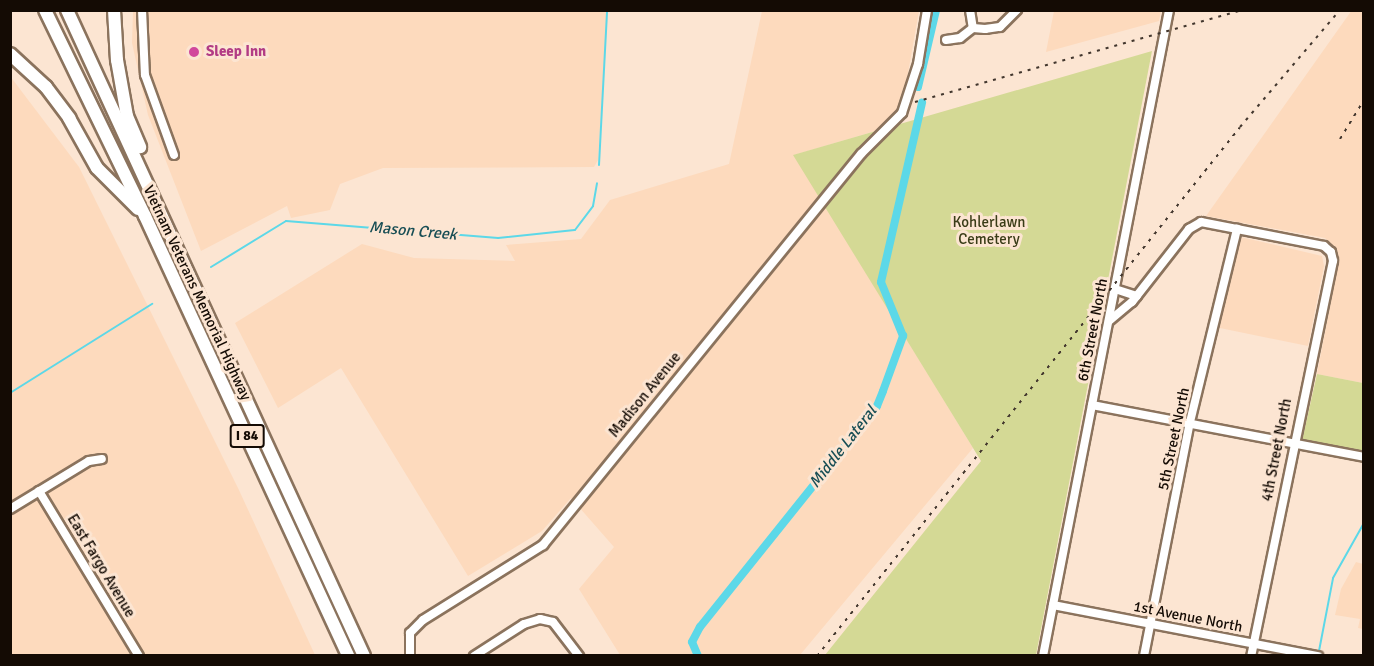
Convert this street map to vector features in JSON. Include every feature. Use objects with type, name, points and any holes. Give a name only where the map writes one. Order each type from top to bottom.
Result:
[{"type":"highway","name":"Vietnam Veterans Memorial Highway","points":[[45,10],[145,216],[348,656]]},
{"type":"highway","name":"Vietnam Veterans Memorial Highway","points":[[67,10],[364,656]]},
{"type":"highway","points":[[114,10],[117,60],[127,116],[201,298]]},
{"type":"highway","points":[[10,54],[46,87],[69,118],[97,168],[145,216]]},
{"type":"street","points":[[142,10],[145,75],[174,155]]},
{"type":"street","name":"Madison Avenue","points":[[410,656],[410,633],[423,620],[543,545],[906,104],[927,10]]},
{"type":"street","points":[[970,10],[973,28]]},
{"type":"street","points":[[946,40],[960,38],[973,28],[1000,27],[1017,10]]},
{"type":"street","name":"6th Street North","points":[[1044,656],[1169,10]]},
{"type":"street","points":[[1109,321],[1137,296],[1195,224],[1237,229]]},
{"type":"street","name":"4th Street North","points":[[1237,229],[1324,246],[1331,252],[1333,261],[1293,442],[1251,656]]},
{"type":"street","name":"5th Street North","points":[[1144,656],[1190,422],[1237,229]]},
{"type":"street","points":[[1115,289],[1137,296]]},
{"type":"street","points":[[1092,405],[1364,457]]},
{"type":"street","points":[[10,510],[88,461],[102,459]]},
{"type":"street","name":"East Fargo Avenue","points":[[39,491],[139,656]]},
{"type":"street","name":"1st Avenue North","points":[[1053,605],[1318,656]]},
{"type":"street","points":[[474,656],[524,624],[540,619],[553,622],[579,656]]},
{"type":"shaded area","points":[[1054,10],[1161,11],[1159,21],[1046,52]]},
{"type":"shaded area","points":[[1352,10],[1364,11],[1363,383],[1317,374],[1339,260],[1333,246],[1325,238],[1206,216]]},
{"type":"shaded area","points":[[133,11],[608,11],[598,160],[594,167],[383,168],[340,184],[330,210],[291,218],[287,206],[201,251],[148,115],[132,43]]},
{"type":"shaded area","points":[[762,11],[919,11],[899,124],[794,155],[973,448],[800,655],[620,655],[579,589],[614,547],[571,498],[542,531],[468,576],[341,368],[278,408],[235,323],[362,244],[414,258],[515,261],[506,245],[581,239],[610,200],[729,164]]},
{"type":"shaded area","points":[[10,76],[79,167],[238,488],[315,655],[11,655]]},
{"type":"shaded area","points":[[1232,235],[1322,256],[1324,266],[1308,346],[1215,327]]},
{"type":"shaded area","points":[[1356,562],[1363,564],[1363,629],[1358,628],[1360,619],[1335,615],[1341,589]]},
{"type":"green space","name":"Kohlerlawn Cemetery","points":[[1152,51],[1036,655],[825,655],[981,461],[793,155]]},
{"type":"green space","points":[[1317,374],[1363,383],[1363,453],[1302,441]]},
{"type":"waterway","name":"Mason Creek","points":[[599,165],[607,10]]},
{"type":"waterway","name":"Middle Lateral","points":[[918,87],[936,10]]},
{"type":"waterway","name":"Middle Lateral","points":[[698,656],[692,642],[700,627],[877,406],[903,336],[881,282],[922,103]]},
{"type":"waterway","name":"Mason Creek","points":[[211,267],[286,221],[498,238],[575,230],[593,206],[597,183]]},
{"type":"waterway","name":"Mason Creek","points":[[10,393],[152,304]]},
{"type":"waterway","points":[[1319,651],[1333,578],[1364,523]]},
{"type":"railway","points":[[915,102],[1242,10]]},
{"type":"railway","points":[[817,656],[1240,127],[1340,10]]},
{"type":"railway","points":[[1340,139],[1364,100]]},
{"type":"place","name":"Sleep Inn","points":[[194,52]]}]
